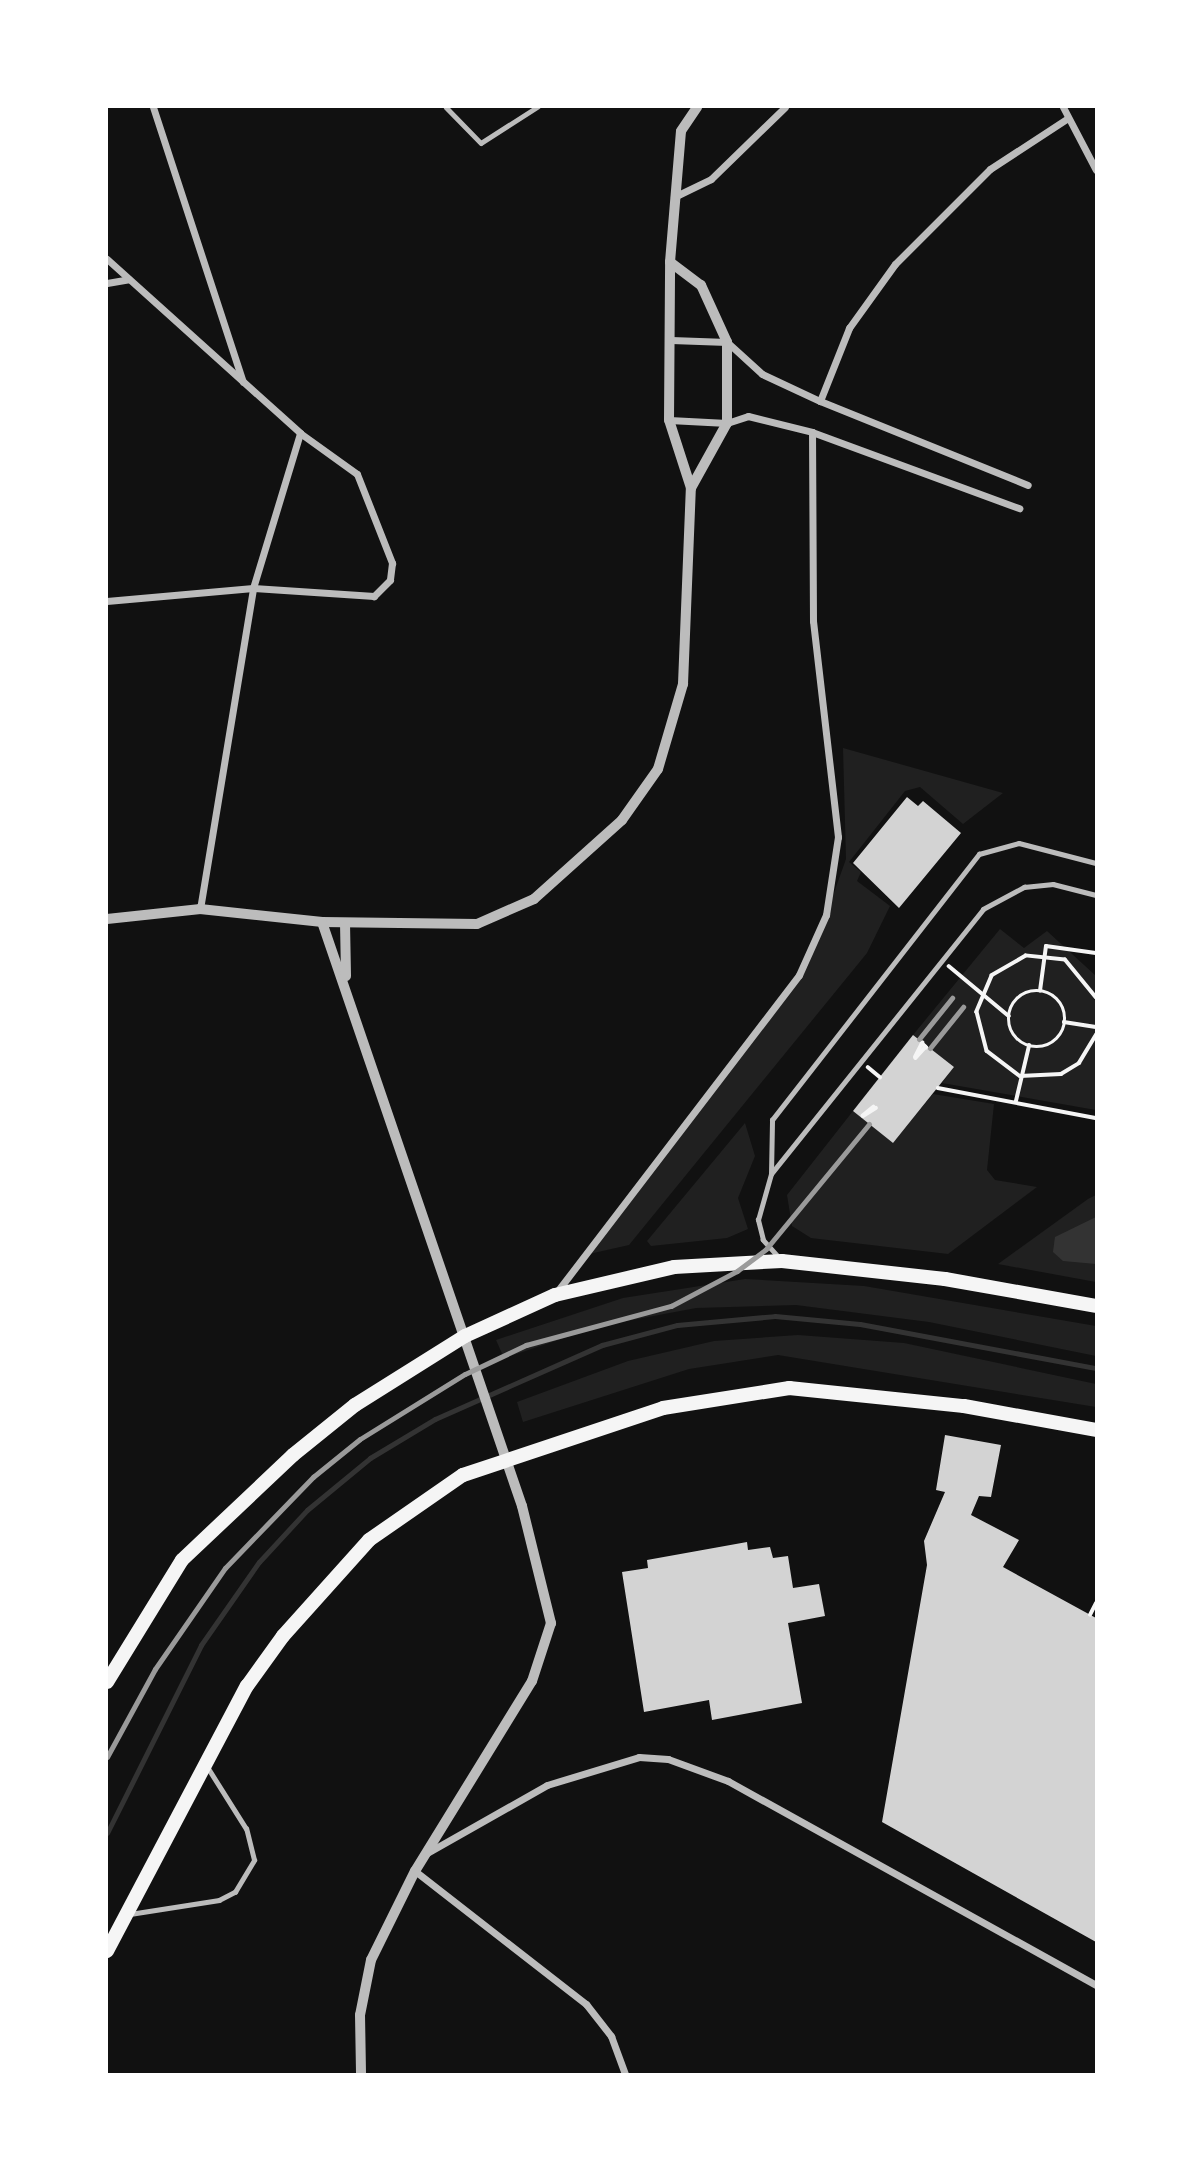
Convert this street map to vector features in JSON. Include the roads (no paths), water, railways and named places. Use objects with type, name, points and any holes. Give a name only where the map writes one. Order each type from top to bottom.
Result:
[{"type":"main road","points":[[107,1682],[182,1560],[238,1502],[355,1405],[465,1336],[555,1295],[674,1268],[782,1261],[945,1279],[1096,1307]]},
{"type":"main road","points":[[107,1951],[247,1686],[326,1584],[422,1499],[463,1475],[663,1408],[789,1388],[964,1406],[1096,1430]]},
{"type":"street","points":[[153,107],[243,382]]},
{"type":"street","points":[[107,919],[200,909],[322,922],[477,924],[501,916],[578,865],[622,820],[658,769],[683,684],[691,488],[669,420],[670,262],[673,198],[681,131],[697,107]]},
{"type":"street","points":[[673,198],[710,180],[785,107]]},
{"type":"street","points":[[1063,107],[1096,170]]},
{"type":"street","points":[[820,401],[849,328],[895,264],[990,169],[1068,118]]},
{"type":"street","points":[[107,259],[300,433],[357,474],[392,564],[390,580],[374,596],[253,588],[107,601]]},
{"type":"street","points":[[670,262],[701,285],[727,342],[762,373],[820,401],[1028,485]]},
{"type":"street","points":[[107,284],[129,279]]},
{"type":"street","points":[[671,340],[727,342]]},
{"type":"street","points":[[691,488],[727,424],[727,342]]},
{"type":"street","points":[[669,420],[727,424],[748,416],[812,432],[1018,508]]},
{"type":"street","points":[[555,1295],[799,975],[825,915],[838,837],[813,621],[812,432]]},
{"type":"street","points":[[200,909],[253,588],[300,433]]},
{"type":"street","points":[[322,922],[346,982],[547,1587],[549,1638],[531,1681],[415,1871],[371,1960],[360,2014],[361,2074]]},
{"type":"street","points":[[345,923],[346,982]]},
{"type":"street","points":[[426,1854],[547,1785],[639,1757],[668,1759],[729,1780],[1096,1985]]},
{"type":"street","points":[[415,1871],[586,2004],[611,2036],[625,2074]]},
{"type":"lane","points":[[446,107],[481,143],[537,107]]},
{"type":"lane","points":[[782,1261],[763,1240],[758,1220],[771,1174],[772,1120],[979,854],[1019,843],[1096,863]]},
{"type":"lane","points":[[771,1174],[943,960],[1002,896],[1053,884],[1096,895]]},
{"type":"lane","points":[[126,1915],[219,1900],[235,1892],[254,1860],[246,1829],[205,1765]]},
{"type":"waterway","points":[[107,1833],[201,1645],[259,1562],[307,1510],[370,1458],[435,1419],[602,1345],[677,1325],[775,1316],[860,1324],[1096,1368]]},
{"type":"railway","points":[[919,1039],[952,998]]},
{"type":"railway","points":[[930,1048],[963,1007]]},
{"type":"railway","points":[[107,1757],[155,1669],[225,1568],[313,1477],[360,1439],[465,1374],[526,1345],[671,1306],[737,1271],[766,1249],[869,1124]]}]
